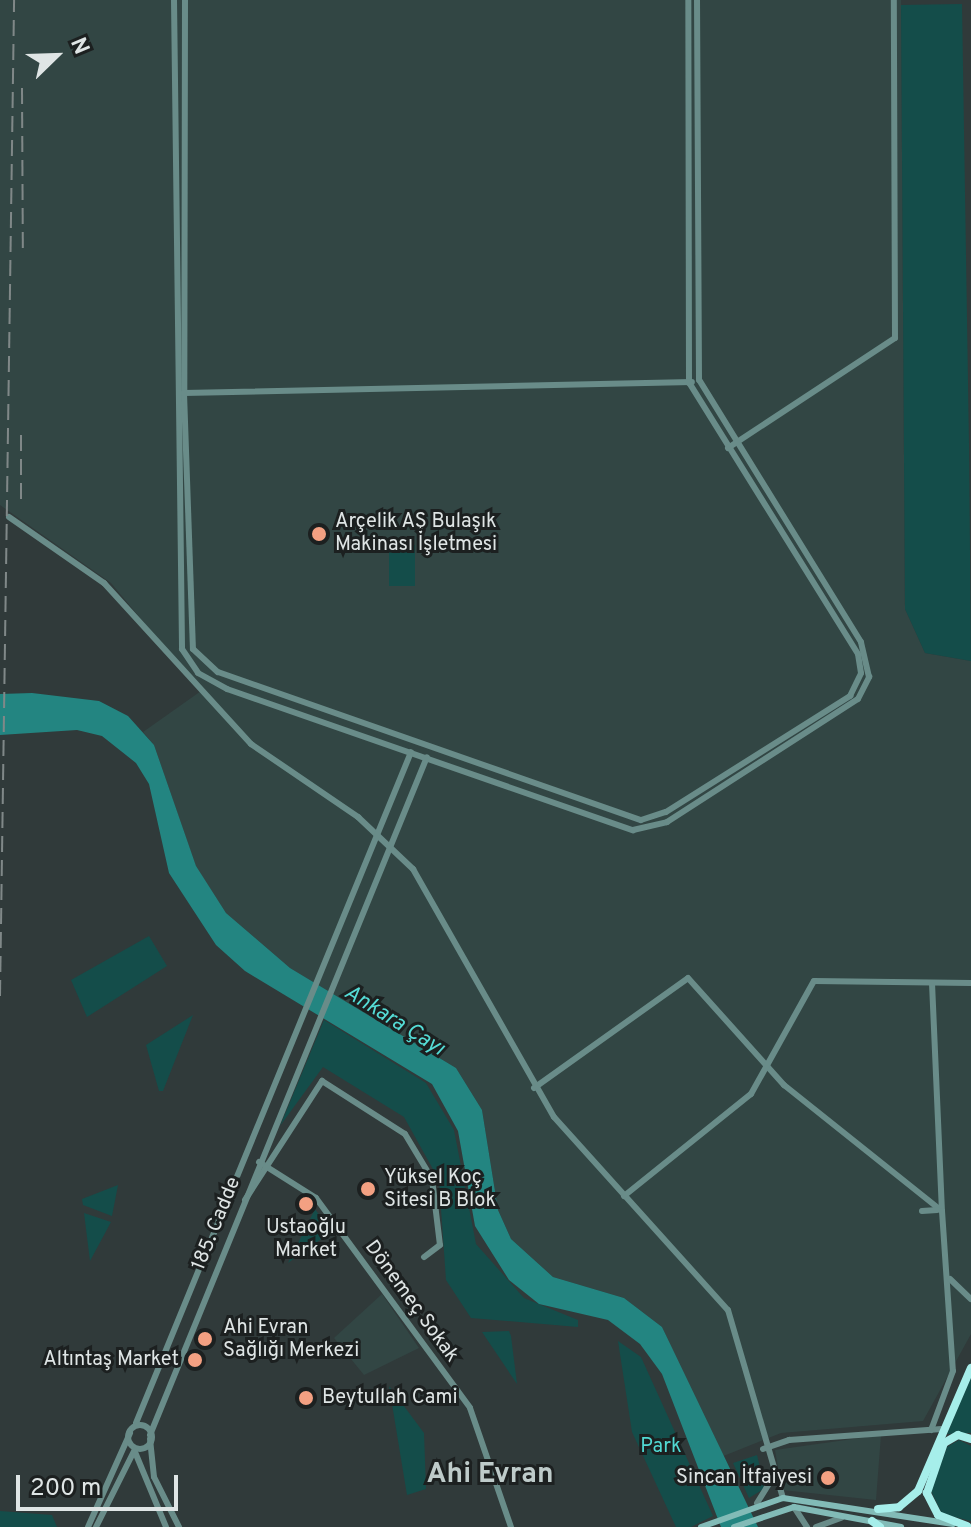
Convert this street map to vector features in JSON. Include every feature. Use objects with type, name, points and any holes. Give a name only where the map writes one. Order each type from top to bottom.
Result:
[{"type":"highway","points":[[878,1509],[909,1502],[971,1368]]},
{"type":"highway","points":[[969,1527],[938,1515],[927,1493],[944,1443],[958,1435],[971,1439]]},
{"type":"main road","points":[[701,1527],[757,1503],[783,1498],[878,1509],[969,1527]]},
{"type":"main road","points":[[734,1527],[761,1514],[794,1507],[901,1527]]},
{"type":"street","points":[[174,0],[182,649],[211,682],[616,826],[650,828],[858,699],[869,677],[861,642],[699,380],[697,0]]},
{"type":"street","points":[[185,0],[180,392],[188,630],[203,663],[632,819],[666,812],[850,696],[861,673],[858,654],[689,383],[688,0]]},
{"type":"street","points":[[728,448],[895,338],[894,0]]},
{"type":"street","points":[[180,392],[689,383],[699,380]]},
{"type":"street","points":[[9,517],[104,583],[251,744],[381,836],[390,846],[431,898],[534,1088],[624,1196],[728,1310],[763,1449],[772,1479],[783,1498]]},
{"type":"street","points":[[310,1024],[324,976],[381,836],[411,752]]},
{"type":"street","points":[[310,1024],[332,981],[427,757]]},
{"type":"street","points":[[534,1088],[688,978],[768,1070],[939,1211]]},
{"type":"street","points":[[624,1196],[744,1102],[768,1070],[814,981],[971,983]]},
{"type":"street","points":[[931,1430],[953,1371],[950,1279],[939,1211],[932,983]]},
{"type":"street","name":"185. Cadde","points":[[150,1437],[245,1200],[310,1024]]},
{"type":"street","name":"185. Cadde","points":[[88,1527],[310,1024]]},
{"type":"street","points":[[245,1200],[322,1081],[405,1134],[432,1179],[440,1245],[424,1257]]},
{"type":"street","name":"Dönemeç Sokak","points":[[259,1162],[327,1211],[470,1408],[511,1527]]},
{"type":"street","points":[[922,1211],[939,1211]]},
{"type":"street","points":[[950,1279],[971,1299]]},
{"type":"street","points":[[136,1423],[146,1423],[154,1477],[179,1527]]},
{"type":"street","points":[[763,1449],[789,1440],[942,1429]]},
{"type":"street","points":[[130,1433],[134,1451],[166,1527]]},
{"type":"street","points":[[96,1527],[134,1451],[150,1437]]},
{"type":"street","points":[[757,1503],[772,1479]]},
{"type":"street","points":[[794,1507],[807,1527]]},
{"type":"street","points":[[816,1527],[854,1517]]},
{"type":"shaded area","points":[[0,0],[901,0],[905,609],[925,653],[971,661],[971,1334],[923,1421],[781,1433],[721,1457],[662,1327],[624,1298],[553,1277],[511,1239],[498,1210],[482,1110],[456,1068],[290,968],[226,913],[196,867],[154,745],[143,732],[201,691],[111,583],[0,505]]},
{"type":"shaded area","points":[[32,693],[99,701],[128,716],[154,745],[196,866],[226,913],[290,968],[456,1068],[482,1110],[498,1210],[511,1239],[553,1277],[624,1298],[662,1327],[758,1527],[721,1527],[662,1374],[640,1344],[608,1320],[539,1304],[509,1280],[475,1226],[458,1131],[432,1084],[245,971],[216,945],[169,873],[149,784],[136,763],[102,736],[77,730],[0,735],[0,694]]},
{"type":"shaded area","points":[[382,1294],[419,1348],[364,1375],[334,1338]]},
{"type":"shaded area","name":"Sincan İtfaiyesi","points":[[881,1435],[876,1500],[782,1490],[775,1450]]},
{"type":"green space","points":[[962,4],[971,661],[925,653],[905,609],[901,5]]},
{"type":"green space","points":[[389,545],[415,545],[415,586],[389,586]]},
{"type":"green space","points":[[149,936],[167,966],[87,1017],[71,980]]},
{"type":"green space","points":[[193,1015],[163,1091],[159,1091],[146,1045]]},
{"type":"green space","points":[[324,1020],[426,1083],[454,1130],[476,1244],[524,1298],[578,1320],[578,1327],[471,1318],[446,1280],[439,1180],[404,1117],[323,1067],[280,1126]]},
{"type":"green space","points":[[118,1185],[112,1216],[83,1205],[82,1199]]},
{"type":"green space","points":[[315,1209],[331,1232],[288,1263]]},
{"type":"green space","points":[[84,1213],[111,1222],[90,1261]]},
{"type":"green space","points":[[509,1331],[511,1336],[517,1384],[482,1332]]},
{"type":"green space","name":"Park","points":[[618,1341],[641,1357],[713,1516],[691,1527],[676,1527],[632,1432]]},
{"type":"green space","points":[[971,1377],[971,1433],[947,1434]]},
{"type":"green space","points":[[389,1386],[424,1433],[426,1489],[407,1495]]},
{"type":"green space","points":[[959,1440],[971,1446],[971,1521],[942,1514],[931,1491],[947,1447]]},
{"type":"green space","points":[[757,1455],[765,1488],[749,1498],[733,1463]]},
{"type":"green space","points":[[0,1511],[52,1515],[57,1527],[0,1527]]},
{"type":"railway","points":[[0,996],[14,0]]},
{"type":"railway","points":[[22,88],[23,256]]},
{"type":"railway","points":[[21,428],[21,499]]},
{"type":"place","name":"Arçelik AŞ Bulaşık Makinası İşletmesi","points":[[319,534]]},
{"type":"place","name":"Yüksel Koç Sitesi B Blok","points":[[368,1189]]},
{"type":"place","name":"Ustaoğlu Market","points":[[306,1204]]},
{"type":"place","name":"Ahi Evran Sağlığı Merkezi","points":[[205,1339]]},
{"type":"place","name":"Altıntaş Market","points":[[195,1360]]},
{"type":"place","name":"Beytullah Cami","points":[[306,1398]]},
{"type":"place","name":"Sincan İtfaiyesi","points":[[828,1478]]},
{"type":"district","name":"Ahi Evran","points":[[490,1475]]},
{"type":"water label","name":"Ankara Çayı","points":[[394,1021]]}]
